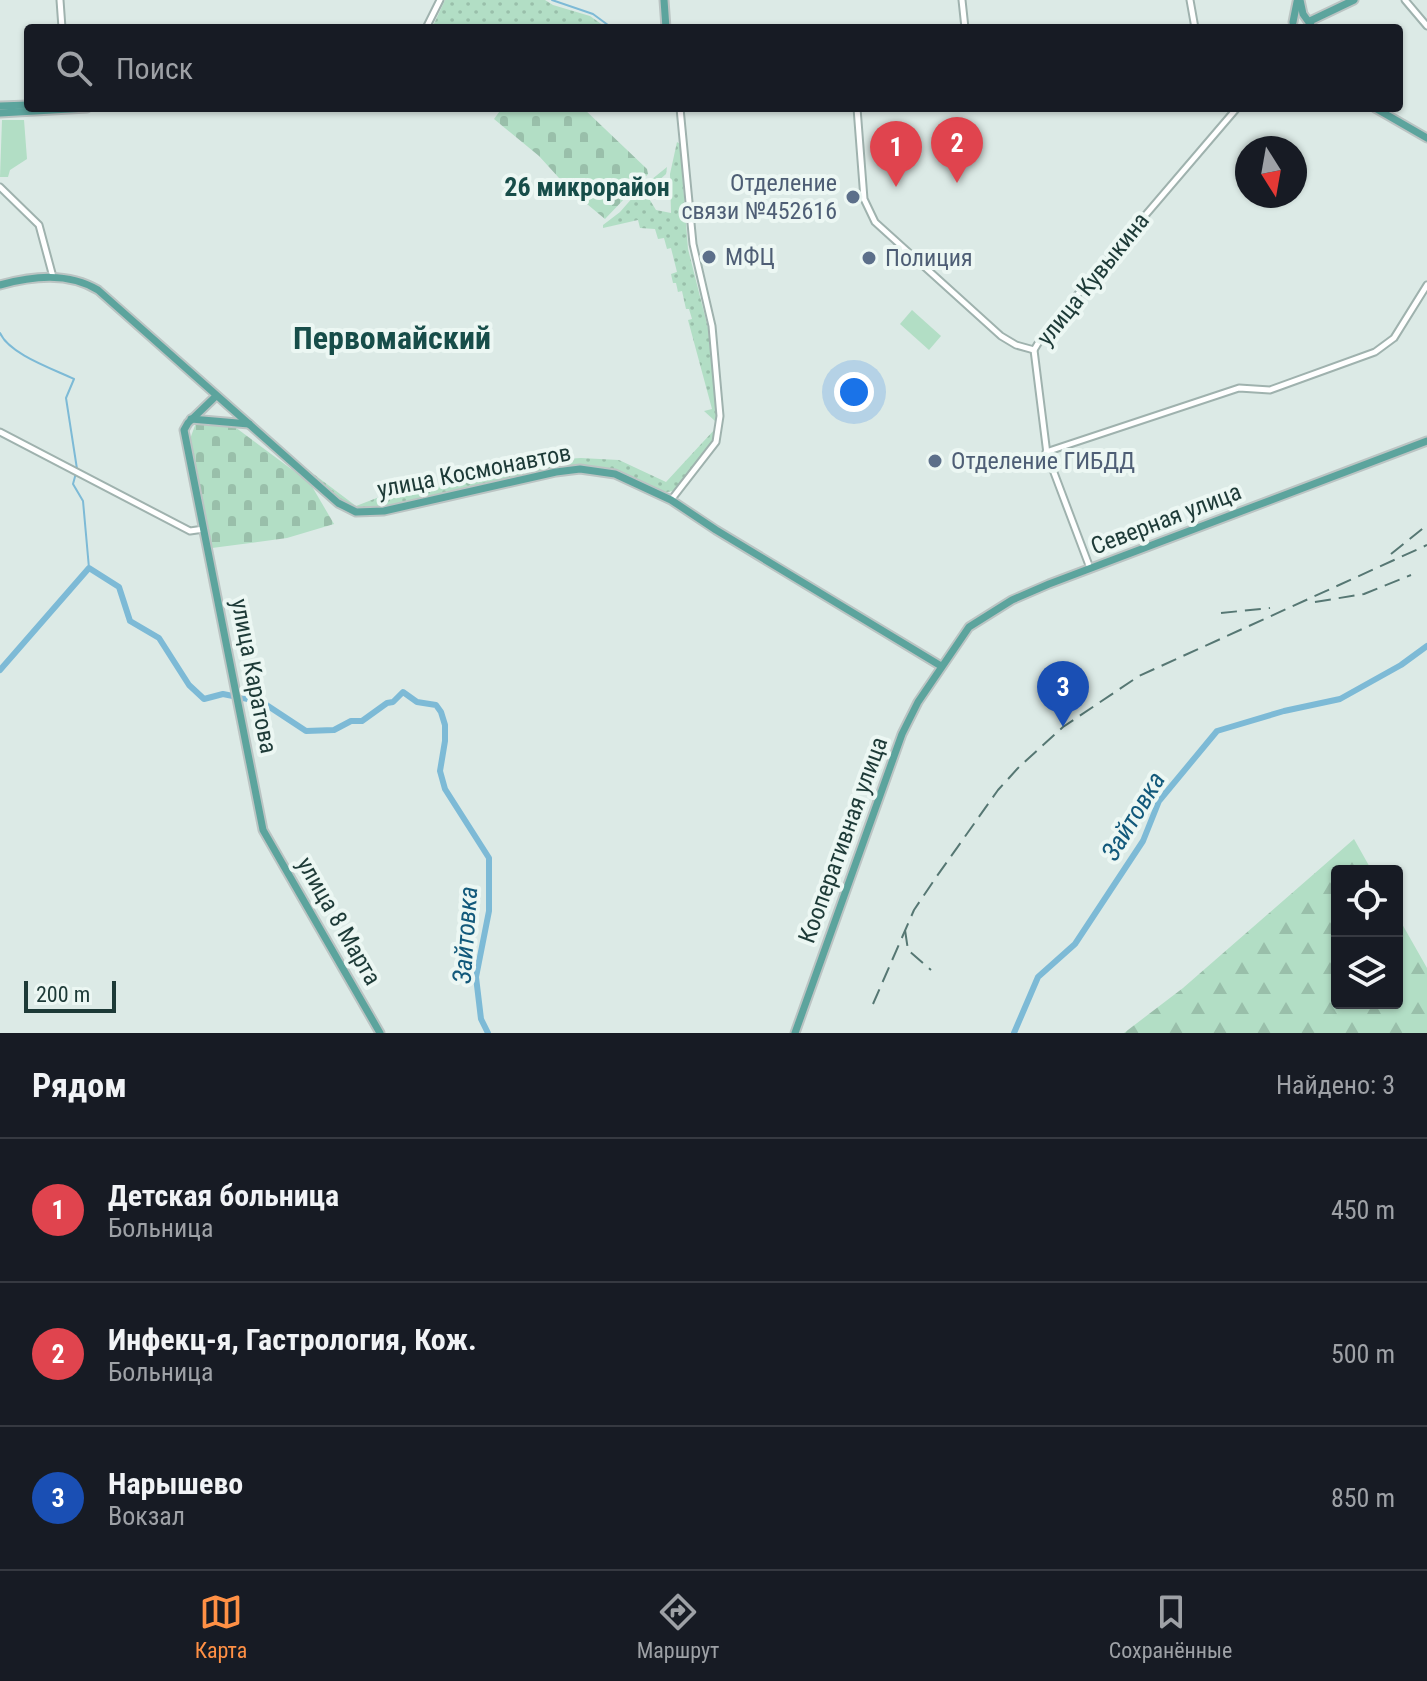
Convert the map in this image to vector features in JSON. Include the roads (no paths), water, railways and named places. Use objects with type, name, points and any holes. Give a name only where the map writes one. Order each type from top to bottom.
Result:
[{"type":"main road","points":[[664,0],[666,24]]},
{"type":"main road","points":[[1298,0],[1311,23]]},
{"type":"main road","points":[[1292,24],[1298,0]]},
{"type":"main road","points":[[1311,23],[1354,0]]},
{"type":"main road","points":[[1293,24],[1299,18],[1311,23]]},
{"type":"main road","points":[[0,106],[24,105]]},
{"type":"main road","points":[[0,113],[24,112]]},
{"type":"main road","points":[[1382,112],[1427,138]]},
{"type":"main road","name":"улица Космонавтов","points":[[0,285],[53,277],[79,281],[98,290],[338,503],[356,512],[384,511],[580,469],[615,474],[671,500],[941,666]]},
{"type":"main road","points":[[191,419],[216,396]]},
{"type":"main road","points":[[191,419],[249,424]]},
{"type":"main road","name":"улица Каратова","points":[[191,419],[184,430],[263,830]]},
{"type":"main road","name":"Северная улица","points":[[941,666],[969,627],[1012,600],[1427,441]]},
{"type":"main road","name":"Кооперативная улица","points":[[795,1033],[902,734],[941,666]]},
{"type":"main road","name":"улица 8 Марта","points":[[263,830],[380,1033]]},
{"type":"street","points":[[60,0],[62,24]]},
{"type":"street","points":[[428,24],[440,0]]},
{"type":"street","points":[[962,0],[965,24]]},
{"type":"street","points":[[1190,0],[1194,24]]},
{"type":"street","points":[[1405,0],[1427,26]]},
{"type":"street","points":[[671,500],[716,442],[720,427],[714,339],[693,244],[680,112]]},
{"type":"street","points":[[857,112],[864,199],[875,222],[1001,336],[1016,345],[1034,350]]},
{"type":"street","name":"улица Кувыкина","points":[[1090,569],[1046,452],[1034,350],[1043,335],[1234,112]]},
{"type":"street","points":[[0,187],[41,228],[53,277]]},
{"type":"street","points":[[1046,452],[1239,388],[1270,390],[1375,352],[1394,338],[1427,285]]},
{"type":"street","points":[[0,432],[190,531],[204,529]]},
{"type":"waterway","points":[[552,0],[593,14],[607,24]]},
{"type":"waterway","points":[[0,333],[12,348],[74,379],[66,398],[77,469]]},
{"type":"waterway","points":[[76,473],[73,484],[83,501],[89,568]]},
{"type":"waterway","name":"Зайтовка","points":[[0,670],[89,568],[119,587],[130,621],[159,638],[189,685],[204,699],[223,694],[262,702],[306,731],[334,730],[351,721],[362,721],[403,692],[417,702],[436,705],[445,725],[440,771],[445,789],[489,858],[489,911],[476,977],[481,1019],[488,1033]]},
{"type":"waterway","name":"Зайтовка","points":[[1014,1033],[1038,977],[1075,944],[1143,841],[1159,801],[1217,731],[1284,711],[1340,699],[1401,665],[1427,646]]},
{"type":"railway","points":[[1391,554],[1427,525]]},
{"type":"railway","points":[[873,1004],[914,910],[937,876],[998,790],[1063,727],[1139,676],[1427,545]]},
{"type":"railway","points":[[1315,602],[1364,594],[1411,575]]},
{"type":"railway","points":[[1221,613],[1270,608]]},
{"type":"railway","points":[[905,930],[908,950],[931,970]]},
{"type":"place","name":"Инфекц-я, Гастрология, Кож.","points":[[957,183]]},
{"type":"place","name":"Детская больница","points":[[896,187]]},
{"type":"place","name":"Отделение связи №452616","points":[[853,197]]},
{"type":"place","name":"МФЦ","points":[[709,257]]},
{"type":"place","name":"Полиция","points":[[869,258]]},
{"type":"place","name":"Отделение ГИБДД","points":[[935,461]]},
{"type":"place","name":"Нарышево","points":[[1063,727]]},
{"type":"district","name":"26 микрорайон","points":[[587,187]]},
{"type":"district","name":"Первомайский","points":[[392,338]]}]
